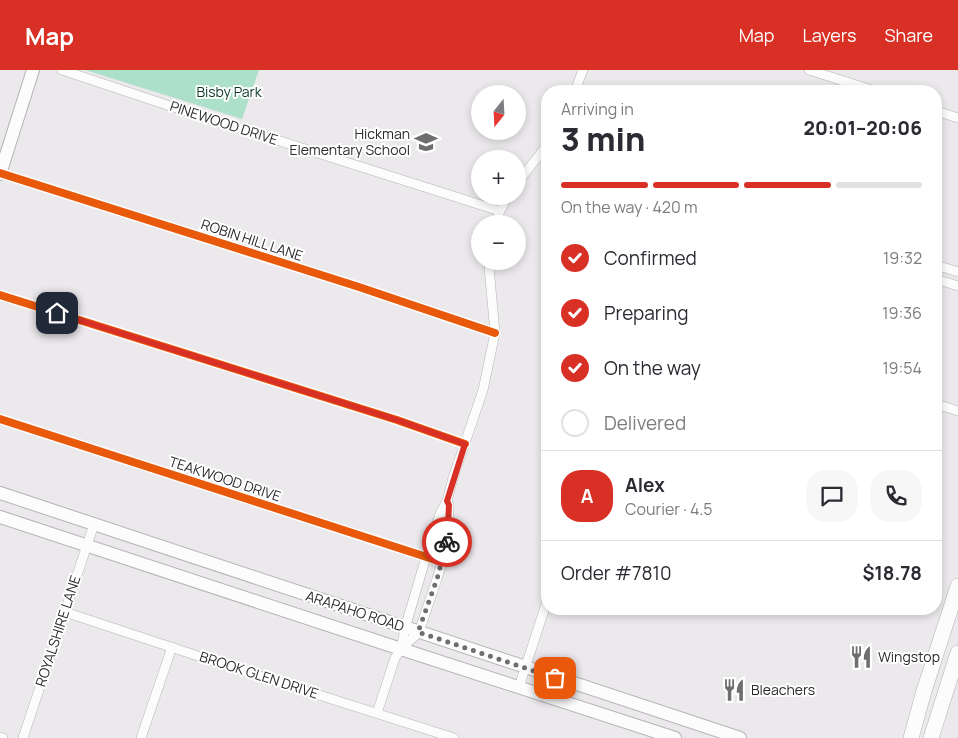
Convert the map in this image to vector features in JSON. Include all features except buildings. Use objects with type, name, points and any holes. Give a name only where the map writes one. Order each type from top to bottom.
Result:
[{"type":"main road","points":[[0,174],[34,70]]},
{"type":"main road","name":"ARAPAHO ROAD","points":[[0,493],[740,738]]},
{"type":"main road","name":"ARAPAHO ROAD","points":[[0,517],[401,650],[676,738]]},
{"type":"main road","points":[[911,738],[958,586]]},
{"type":"main road","points":[[931,738],[958,652],[939,645]]},
{"type":"main road","points":[[676,738],[683,720]]},
{"type":"street","name":"PINEWOOD DRIVE","points":[[62,70],[500,211]]},
{"type":"street","points":[[577,85],[582,70]]},
{"type":"street","points":[[809,70],[856,85]]},
{"type":"street","points":[[942,113],[958,118]]},
{"type":"street","points":[[526,172],[541,153]]},
{"type":"street","name":"ROBIN HILL LANE","points":[[0,174],[359,287],[495,333]]},
{"type":"street","points":[[498,215],[503,205]]},
{"type":"street","points":[[942,267],[958,272]]},
{"type":"street","points":[[401,650],[405,628],[426,557],[484,390],[495,333],[489,270]]},
{"type":"street","points":[[942,281],[958,286]]},
{"type":"street","points":[[0,295],[397,420],[465,444]]},
{"type":"street","points":[[942,406],[958,411]]},
{"type":"street","name":"TEAKWOOD DRIVE","points":[[0,419],[442,562]]},
{"type":"street","points":[[377,713],[394,658],[418,632],[437,579],[448,540],[449,505],[447,501]]},
{"type":"street","name":"ROYALSHIRE LANE","points":[[23,738],[94,524]]},
{"type":"street","name":"BROOK GLEN DRIVE","points":[[65,612],[454,738]]},
{"type":"street","points":[[519,687],[542,615]]},
{"type":"street","points":[[141,738],[172,647]]},
{"type":"green space","name":"Bisby Park","points":[[85,70],[259,70],[242,119]]},
{"type":"cycle path","points":[[0,173],[359,287],[495,333]]},
{"type":"cycle path","points":[[0,295],[397,420],[465,444]]},
{"type":"cycle path","points":[[0,419],[442,562]]},
{"type":"way so far","points":[[447,542],[437,579],[418,632],[555,678]]},
{"type":"place","name":"Hickman Elementary School","points":[[426,142]]},
{"type":"place","name":"Wingstop","points":[[861,657]]},
{"type":"place","name":"Bleachers","points":[[734,690]]},
{"type":"route","points":[[57,313],[397,420],[465,444],[447,501],[449,505],[447,542]]}]
